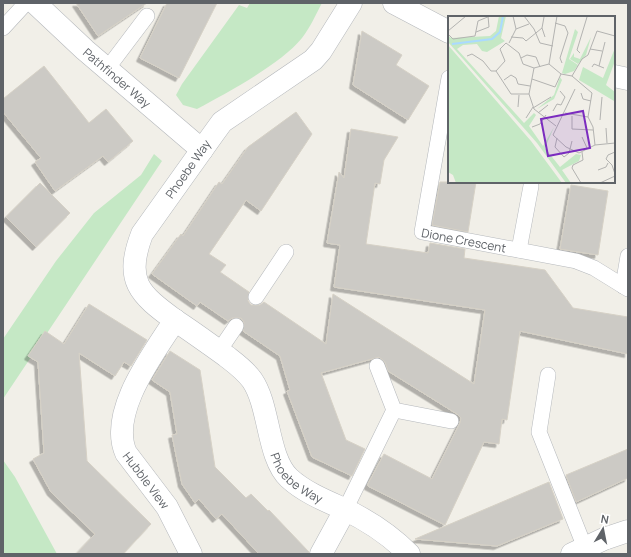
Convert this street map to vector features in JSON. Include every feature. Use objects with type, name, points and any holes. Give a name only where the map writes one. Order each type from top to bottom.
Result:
[{"type":"street","name":"Pathfinder Way","points":[[35,3],[107,69],[202,150]]},
{"type":"street","name":"Phoebe Way","points":[[351,3],[321,51],[313,60],[222,122],[142,234],[137,248],[135,272],[142,292],[153,305],[219,351],[240,367],[253,381],[258,391],[276,453],[286,475],[318,497],[382,530],[408,554]]},
{"type":"street","points":[[394,3],[448,31]]},
{"type":"street","points":[[615,76],[628,80]]},
{"type":"street","name":"Hubble View","points":[[175,320],[131,394],[122,417],[120,434],[126,453],[167,507],[191,554]]},
{"type":"street","points":[[321,554],[345,510]]},
{"type":"street","points":[[578,551],[628,531]]},
{"type":"lane","points":[[3,28],[26,3]]},
{"type":"lane","points":[[107,69],[147,16]]},
{"type":"lane","name":"Dione Crescent","points":[[448,84],[422,232],[576,261],[594,268],[625,288],[628,256]]},
{"type":"lane","name":"Dione Crescent","points":[[520,250],[531,186]]},
{"type":"lane","points":[[256,297],[286,252]]},
{"type":"lane","points":[[219,351],[236,326]]},
{"type":"lane","points":[[345,510],[394,410],[376,366]]},
{"type":"lane","points":[[548,376],[539,432],[578,551]]},
{"type":"lane","points":[[394,410],[451,422]]},
{"type":"green space","points":[[250,3],[322,3],[302,38],[281,58],[253,77],[197,109],[183,105],[176,95],[182,84],[239,5],[247,8]]},
{"type":"green space","points":[[154,154],[162,161],[3,399],[3,339],[56,261],[94,213],[141,175]]},
{"type":"green space","points":[[3,460],[15,477],[57,554],[3,554]]},
{"type":"building","points":[[76,3],[147,3],[98,36]]},
{"type":"building","points":[[167,3],[217,3],[179,78],[140,58]]},
{"type":"building","points":[[362,31],[402,55],[396,65],[429,86],[408,120],[353,85]]},
{"type":"building","points":[[44,66],[89,123],[106,109],[133,141],[108,162],[103,156],[55,191],[35,162],[41,158],[3,112],[3,99]]},
{"type":"building","points":[[296,112],[312,134],[261,211],[246,200],[209,254],[226,265],[220,272],[249,292],[248,301],[251,305],[260,305],[264,302],[326,344],[333,294],[474,384],[485,310],[334,287],[340,245],[327,243],[339,172],[344,178],[351,129],[398,137],[384,160],[380,184],[375,183],[366,244],[428,253],[430,243],[465,249],[464,258],[545,270],[573,308],[628,317],[628,354],[520,331],[507,420],[502,419],[499,444],[484,442],[445,525],[368,486],[368,484],[384,454],[432,479],[460,423],[461,418],[457,414],[388,371],[385,362],[379,357],[321,373],[346,440],[365,449],[352,476],[312,457],[287,391],[290,390],[280,356],[243,331],[244,322],[241,318],[232,318],[228,321],[200,302],[197,306],[152,274],[181,234],[183,236],[219,182],[222,184],[248,147]]},
{"type":"building","points":[[440,182],[476,183],[468,232],[432,225]]},
{"type":"building","points":[[40,183],[70,213],[36,247],[6,217]]},
{"type":"building","points":[[571,185],[608,191],[598,255],[560,249]]},
{"type":"building","points":[[89,304],[147,340],[131,366],[124,362],[115,376],[79,353],[87,461],[151,524],[123,554],[76,554],[95,534],[51,492],[33,459],[44,453],[38,362],[28,356],[45,331],[64,344]]},
{"type":"building","points":[[170,351],[200,370],[215,467],[246,498],[251,494],[268,511],[269,510],[309,552],[309,554],[259,554],[222,514],[216,519],[199,499],[195,503],[182,484],[172,435],[177,434],[170,392],[152,380]]},
{"type":"building","points":[[628,449],[628,478],[576,502],[566,475]]},
{"type":"building","points":[[549,482],[563,519],[497,546],[415,539]]}]
